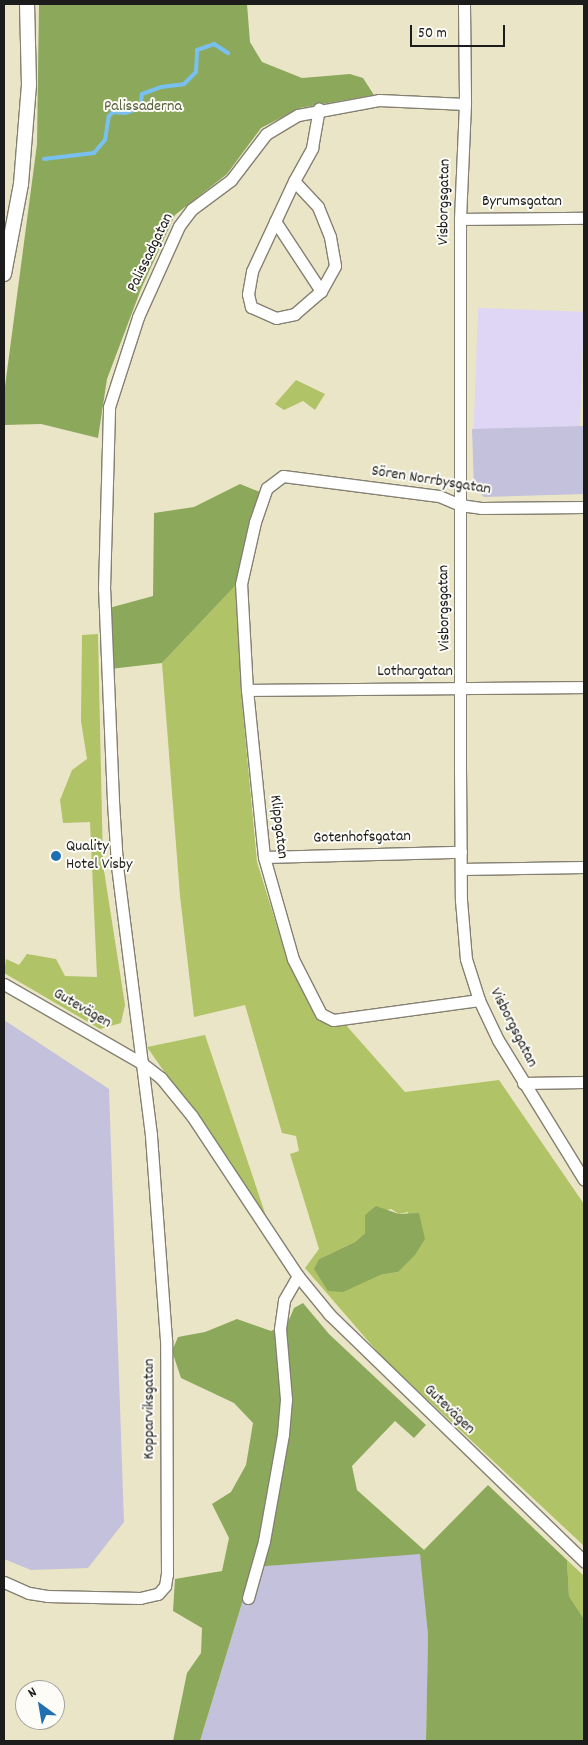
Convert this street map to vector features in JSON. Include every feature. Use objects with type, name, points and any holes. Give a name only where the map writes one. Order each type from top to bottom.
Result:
[{"type":"street","points":[[4,274],[21,184],[28,85],[27,4]]},
{"type":"street","name":"Visborgsgatan","points":[[464,4],[465,104],[460,219],[462,688],[460,869],[466,959],[479,1000],[523,1083],[584,1180]]},
{"type":"street","name":"Palissadgatan","points":[[143,1064],[117,864],[104,589],[109,407],[138,317],[180,226],[192,209],[231,180],[266,134],[298,115],[319,109],[379,100],[465,104]]},
{"type":"street","points":[[294,181],[318,207],[330,237],[335,266],[321,291],[295,314],[276,318],[252,307],[248,294],[252,271],[294,181],[312,148],[319,109]]},
{"type":"street","name":"Byrumsgatan","points":[[460,219],[584,218]]},
{"type":"street","points":[[275,221],[321,291]]},
{"type":"street","name":"Sören Norrbysgatan","points":[[275,480],[283,476],[439,496],[460,505],[481,508],[584,507]]},
{"type":"street","name":"Klippgatan","points":[[275,480],[267,488],[255,522],[241,584],[246,690],[264,857],[293,959],[321,1014],[333,1020],[479,1000]]},
{"type":"street","name":"Lothargatan","points":[[246,690],[584,687]]},
{"type":"street","name":"Gotenhofsgatan","points":[[264,857],[461,852]]},
{"type":"street","points":[[460,869],[584,867]]},
{"type":"street","name":"Gutevägen","points":[[4,984],[143,1064],[183,1104],[298,1276],[330,1315],[374,1360],[584,1561]]},
{"type":"street","name":"Kopparviksgatan","points":[[4,1582],[47,1596],[140,1598],[158,1594],[165,1586],[166,1348],[143,1064]]},
{"type":"street","points":[[523,1083],[584,1082]]},
{"type":"street","points":[[248,1598],[264,1541],[283,1434],[286,1399],[280,1329],[284,1300],[298,1276]]},
{"type":"shaded area","points":[[478,308],[584,312],[580,433],[474,429]]},
{"type":"shaded area","points":[[584,426],[584,494],[484,497],[474,487],[472,429]]},
{"type":"shaded area","points":[[4,1020],[109,1089],[124,1522],[88,1568],[31,1570],[4,1559]]},
{"type":"shaded area","points":[[421,1553],[428,1635],[426,1741],[200,1741],[253,1567]]},
{"type":"green space","name":"Palissaderna","points":[[39,4],[247,4],[250,42],[262,62],[302,78],[350,74],[363,78],[374,95],[300,108],[261,128],[227,174],[175,215],[141,289],[107,379],[98,438],[41,424],[4,425],[4,394],[37,144]]},
{"type":"green space","points":[[296,380],[325,394],[315,410],[303,401],[284,410],[275,404]]},
{"type":"green space","points":[[240,484],[260,492],[250,518],[236,585],[162,663],[110,669],[109,608],[153,596],[154,513],[194,507]]},
{"type":"green space","points":[[236,585],[241,691],[257,862],[288,962],[317,1017],[331,1025],[345,1024],[405,1092],[499,1080],[584,1204],[584,1546],[382,1357],[305,1268],[319,1249],[290,1154],[299,1151],[296,1136],[282,1133],[245,1005],[194,1017],[180,896],[162,663]],"holes":[[[391,1209],[399,1214],[408,1212],[398,1272],[380,1275],[319,1259],[355,1242],[365,1233],[365,1215]]]},
{"type":"green space","points":[[98,634],[103,864],[125,1005],[121,1023],[100,1029],[4,973],[6,959],[19,965],[27,954],[56,959],[65,976],[97,977],[90,822],[63,823],[60,800],[72,770],[87,759],[81,721],[82,635]]},
{"type":"green space","points":[[205,1035],[267,1219],[147,1047]]},
{"type":"green space","points":[[376,1206],[399,1214],[419,1213],[425,1239],[415,1255],[398,1272],[380,1275],[343,1292],[328,1291],[314,1269],[319,1259],[355,1242],[365,1233],[365,1215]]},
{"type":"green space","points":[[303,1303],[329,1334],[426,1425],[414,1438],[395,1421],[352,1466],[357,1490],[424,1550],[488,1485],[567,1560],[569,1596],[584,1619],[584,1741],[426,1741],[428,1635],[420,1554],[253,1567],[200,1741],[173,1741],[187,1673],[201,1653],[202,1628],[173,1611],[175,1579],[222,1571],[229,1538],[212,1504],[231,1492],[246,1465],[253,1423],[234,1403],[181,1378],[172,1351],[178,1337],[205,1332],[237,1319],[271,1331],[288,1322],[294,1308]]},
{"type":"green space","points":[[567,1560],[584,1576],[584,1619],[569,1596]]},
{"type":"waterway","points":[[44,159],[94,153],[105,140],[109,116],[113,112],[125,113],[140,108],[142,94],[161,87],[184,84],[196,72],[197,50],[214,44],[228,53]]},
{"type":"place","name":"Quality Hotel Visby","points":[[56,856]]}]
